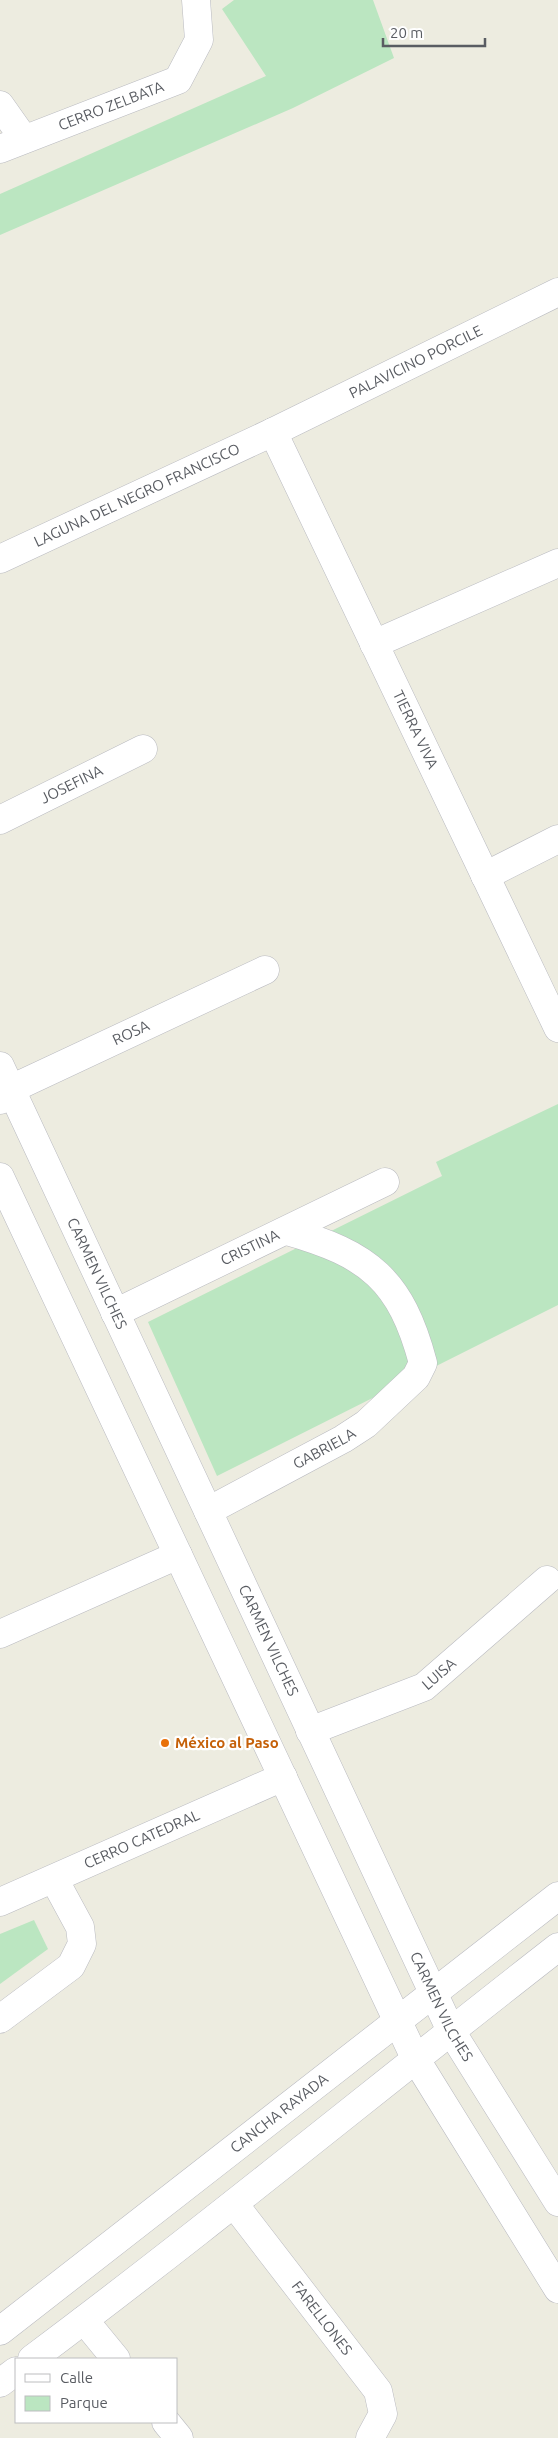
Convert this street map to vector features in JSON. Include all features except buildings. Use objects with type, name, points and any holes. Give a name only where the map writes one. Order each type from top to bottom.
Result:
[{"type":"street","name":"CERRO ZELBATA","points":[[12,144],[178,80],[199,40],[196,0]]},
{"type":"street","points":[[0,105],[12,144]]},
{"type":"street","name":"PALAVICINO PORCILE","points":[[273,432],[558,292]]},
{"type":"street","name":"LAGUNA DEL NEGRO FRANCISCO","points":[[0,559],[273,432]]},
{"type":"street","name":"TIERRA VIVA","points":[[273,432],[558,1028]]},
{"type":"street","points":[[374,644],[558,563]]},
{"type":"street","name":"JOSEFINA","points":[[0,820],[144,750]]},
{"type":"street","points":[[485,876],[558,839]]},
{"type":"street","name":"ROSA","points":[[4,1085],[265,970]]},
{"type":"street","name":"CARMEN VILCHES","points":[[4,1085],[115,1313],[450,2031],[558,2202]]},
{"type":"street","points":[[0,1177],[415,2058],[558,2289]]},
{"type":"street","name":"CRISTINA","points":[[115,1313],[385,1182]]},
{"type":"street","name":"GABRIELA","points":[[208,1512],[343,1439],[366,1424],[416,1377],[423,1363],[414,1328],[393,1290],[362,1262],[321,1241],[287,1231]]},
{"type":"street","points":[[0,1634],[178,1555]]},
{"type":"street","name":"LUISA","points":[[310,1731],[424,1687],[547,1580]]},
{"type":"street","name":"CERRO CATEDRAL","points":[[0,1902],[282,1777]]},
{"type":"street","points":[[0,2019],[71,1966],[82,1944],[80,1926],[54,1879]]},
{"type":"street","name":"CANCHA RAYADA","points":[[0,2331],[558,1896]]},
{"type":"street","points":[[33,2358],[234,2204],[415,2058],[558,1947]]},
{"type":"street","name":"FARELLONES","points":[[234,2204],[378,2391],[383,2414],[370,2438]]},
{"type":"street","points":[[84,2320],[115,2358]]},
{"type":"street","points":[[0,2383],[15,2372]]},
{"type":"street","points":[[167,2423],[180,2438]]},
{"type":"green space","points":[[234,0],[373,0],[394,58],[293,108],[0,235],[0,194],[266,76],[222,9]]},
{"type":"green space","points":[[558,1104],[558,1305],[217,1476],[148,1322],[442,1176],[436,1162]]},
{"type":"green space","points":[[34,1920],[48,1949],[0,1984],[0,1934]]},
{"type":"place","name":"México al Paso","points":[[165,1743]]}]
